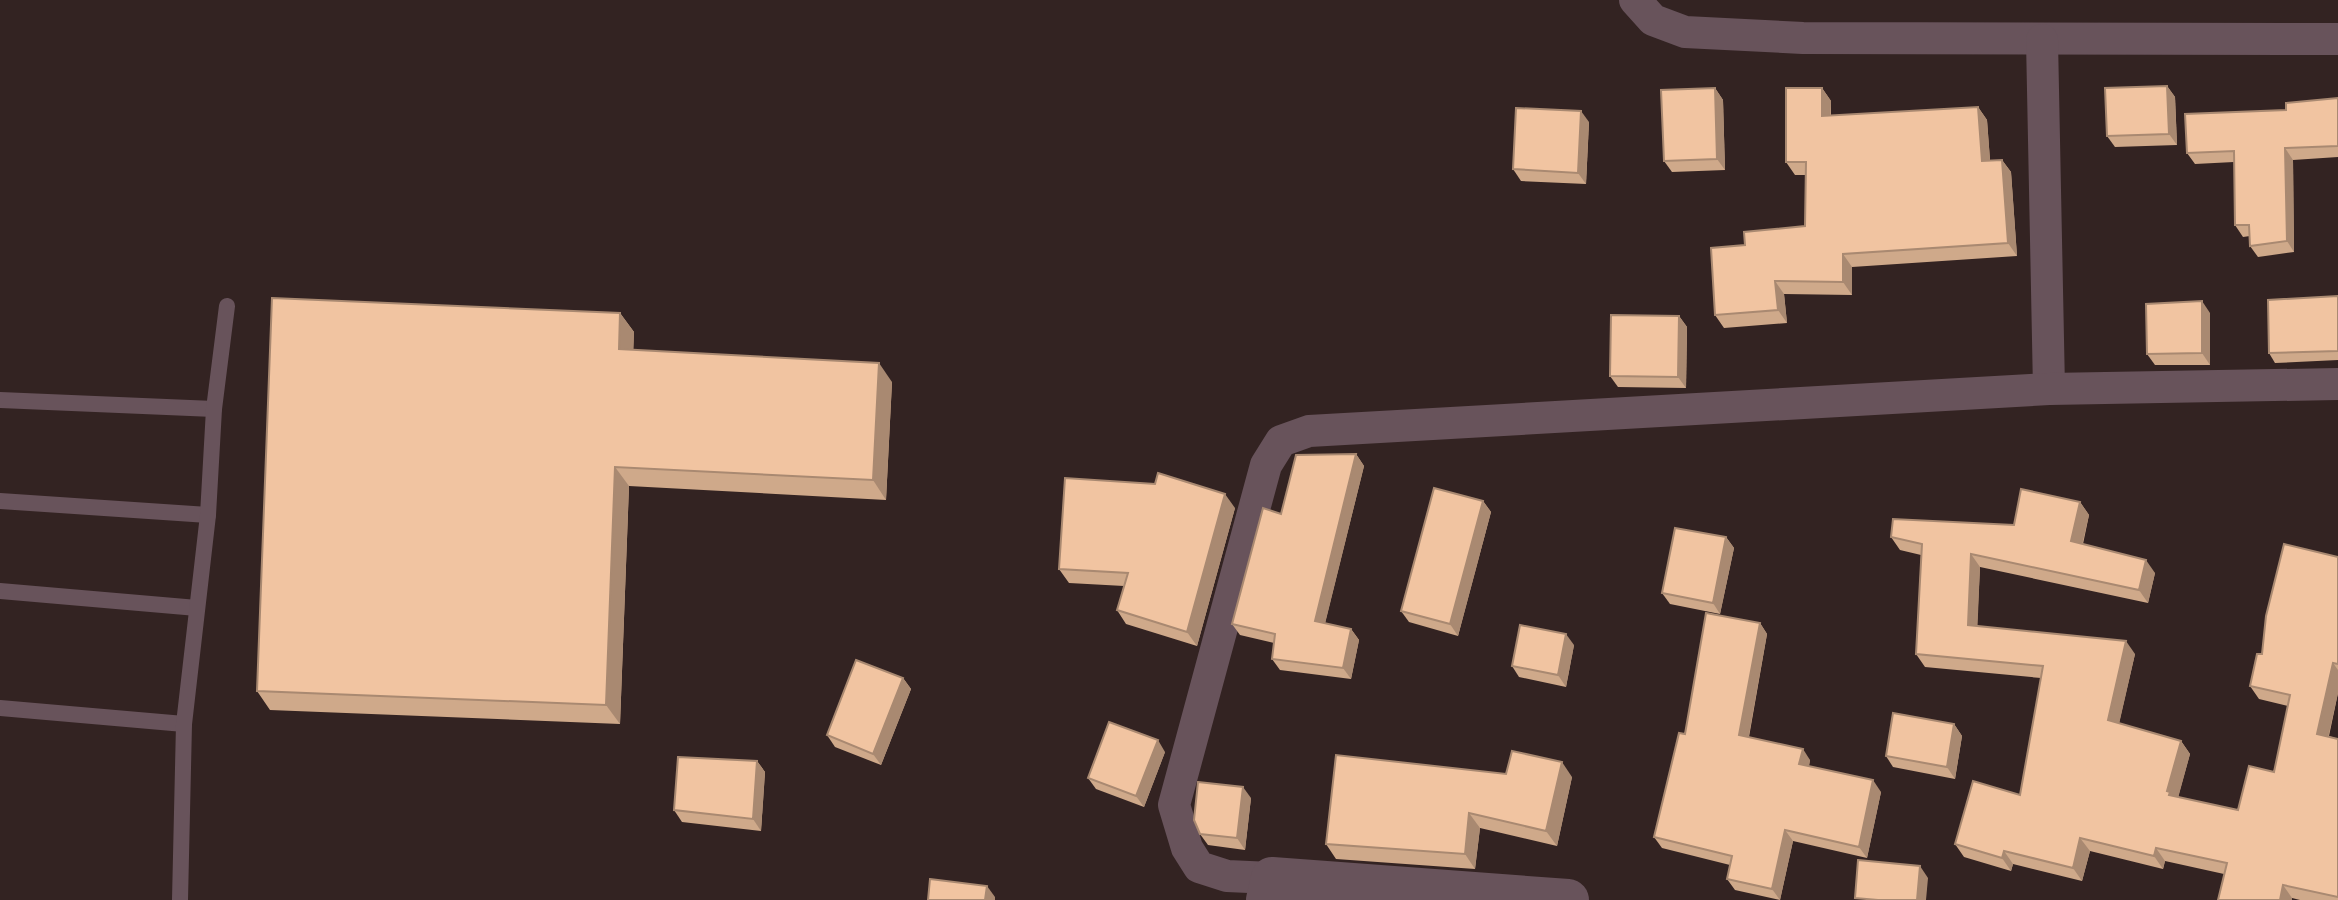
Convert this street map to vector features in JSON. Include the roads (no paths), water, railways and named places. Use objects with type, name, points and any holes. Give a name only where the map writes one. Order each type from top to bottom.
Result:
[{"type":"street","points":[[1635,0],[1653,20],[1685,32],[1803,38],[2338,39]]},
{"type":"street","points":[[2042,40],[2049,389]]},
{"type":"street","points":[[1568,900],[1270,889],[1199,867],[1187,848],[1174,805],[1266,465],[1281,441],[1309,431],[2049,389],[2338,384]]},
{"type":"lane","points":[[180,900],[184,724],[208,515],[214,409],[227,306]]},
{"type":"lane","points":[[0,400],[214,409]]},
{"type":"lane","points":[[0,501],[208,515]]},
{"type":"lane","points":[[0,591],[197,608]]},
{"type":"lane","points":[[0,708],[184,724]]}]
